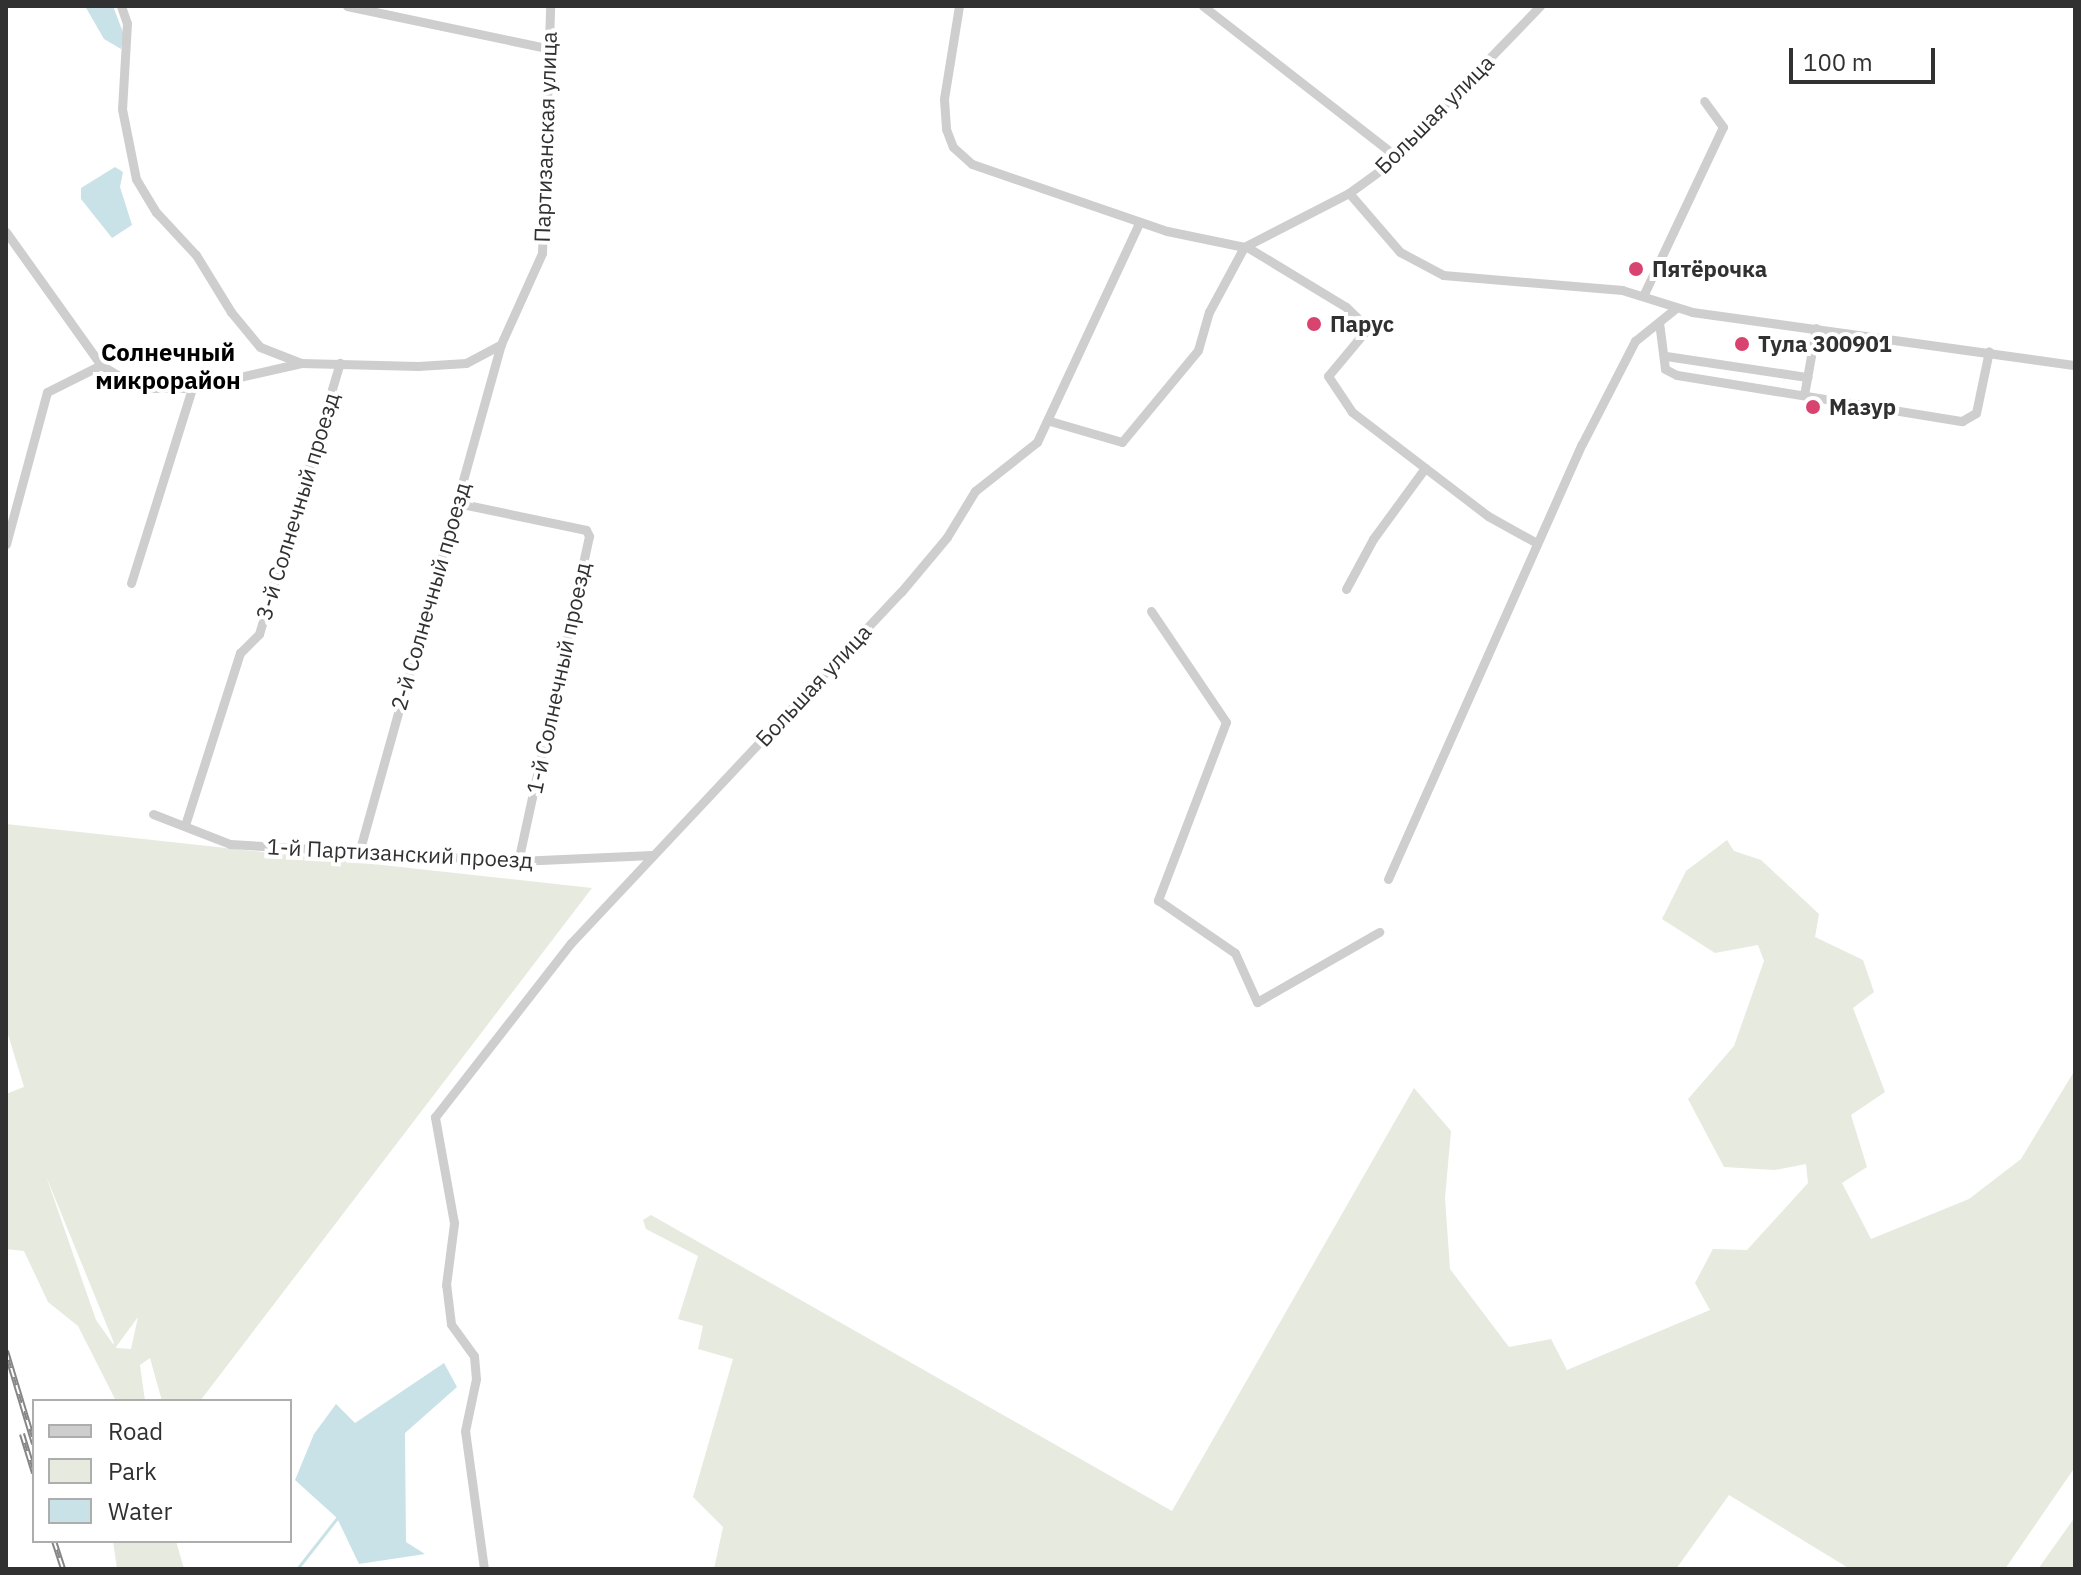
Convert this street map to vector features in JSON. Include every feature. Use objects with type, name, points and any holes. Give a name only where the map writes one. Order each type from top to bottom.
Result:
[{"type":"street","points":[[121,6],[127,23],[122,109],[136,179],[156,212],[196,255],[212,288],[260,347],[301,363]]},
{"type":"street","points":[[347,6],[546,48]]},
{"type":"street","name":"Партизанская улица","points":[[501,344],[542,253],[546,48],[550,6]]},
{"type":"street","points":[[959,6],[944,99],[946,129],[953,147],[985,169],[1139,223],[1246,247],[1346,307],[1368,328],[1328,376],[1352,412],[1488,516],[1535,542]]},
{"type":"street","points":[[1203,6],[1396,156]]},
{"type":"street","name":"Большая улица","points":[[1246,247],[1349,193],[1396,156],[1540,6]]},
{"type":"street","points":[[1643,296],[1723,127],[1704,101]]},
{"type":"street","points":[[1349,193],[1400,252],[1443,275],[1603,288],[1643,296],[1675,309],[2075,365]]},
{"type":"street","name":"Большая улица","points":[[484,1569],[465,1431],[476,1379],[474,1356],[451,1324],[446,1285],[454,1223],[435,1117],[571,943],[901,592],[947,537],[975,491],[1037,442],[1050,421],[1139,223]]},
{"type":"street","points":[[6,232],[101,365],[139,388],[192,388],[301,363],[466,363],[501,344]]},
{"type":"street","points":[[1050,421],[1122,442],[1198,350],[1209,312],[1246,247]]},
{"type":"street","points":[[6,257],[18,250]]},
{"type":"street","points":[[1388,879],[1535,542],[1635,341],[1675,309]]},
{"type":"street","points":[[1659,322],[1666,356],[1665,369],[1677,375],[1968,421],[1978,408],[1989,351]]},
{"type":"street","points":[[1804,395],[1816,328]]},
{"type":"street","name":"2-й Солнечный проезд","points":[[360,849],[501,344]]},
{"type":"street","points":[[1666,356],[1807,377]]},
{"type":"street","name":"3-й Солнечный проезд","points":[[185,825],[240,653],[259,634],[340,363]]},
{"type":"street","points":[[6,544],[47,392],[101,365]]},
{"type":"street","points":[[131,583],[192,388]]},
{"type":"street","points":[[1346,589],[1373,539],[1425,468]]},
{"type":"street","name":"1-й Солнечный проезд","points":[[457,503],[586,530],[589,536],[518,861]]},
{"type":"street","points":[[1151,611],[1226,722],[1158,900],[1235,953],[1257,1002],[1379,932]]},
{"type":"street","name":"1-й Партизанский проезд","points":[[153,814],[230,844],[360,849],[518,861],[652,855]]},
{"type":"green space","points":[[6,824],[592,888],[202,1399],[161,1399],[150,1358],[140,1365],[145,1399],[115,1399],[78,1326],[48,1302],[24,1251],[6,1249],[6,1094],[24,1087],[6,1028]],"holes":[[[46,1176],[114,1343],[96,1320]],[[138,1317],[131,1349],[116,1347]]]},
{"type":"green space","points":[[1727,840],[1734,851],[1761,860],[1819,914],[1815,937],[1863,960],[1874,992],[1853,1008],[1885,1092],[1851,1115],[1867,1167],[1842,1183],[1871,1239],[1969,1199],[2021,1159],[2075,1070],[2075,1467],[2005,1569],[1850,1569],[1729,1495],[1676,1569],[714,1569],[723,1527],[693,1497],[733,1359],[698,1349],[703,1326],[678,1319],[698,1256],[646,1229],[643,1220],[651,1215],[1172,1511],[1414,1088],[1451,1131],[1445,1198],[1450,1269],[1509,1347],[1551,1339],[1567,1370],[1710,1310],[1695,1283],[1713,1249],[1747,1250],[1808,1183],[1806,1164],[1775,1170],[1724,1167],[1688,1099],[1734,1046],[1764,961],[1758,945],[1715,953],[1662,919],[1686,871]]},
{"type":"green space","points":[[2075,1517],[2075,1569],[2038,1569]]},
{"type":"green space","points":[[113,1543],[177,1543],[184,1569],[117,1569]]},
{"type":"water","points":[[85,6],[113,6],[124,35],[121,49],[104,39]]},
{"type":"water","points":[[115,167],[123,172],[120,187],[132,225],[112,238],[81,199],[81,188]]},
{"type":"water","points":[[444,1363],[457,1387],[405,1433],[406,1542],[425,1554],[359,1564],[337,1518],[295,1480],[314,1434],[336,1404],[355,1423]]},
{"type":"waterway","points":[[297,1569],[337,1518]]},
{"type":"railway","points":[[6,1351],[32,1437]]},
{"type":"railway","points":[[22,1434],[32,1466]]},
{"type":"railway","points":[[55,1543],[63,1569]]},
{"type":"place","name":"Пятёрочка","points":[[1636,269]]},
{"type":"place","name":"Парус","points":[[1314,324]]},
{"type":"place","name":"Тула 300901","points":[[1742,344]]},
{"type":"place","name":"Мазур","points":[[1813,407]]},
{"type":"district","name":"Солнечный микрорайон","points":[[168,367]]}]
